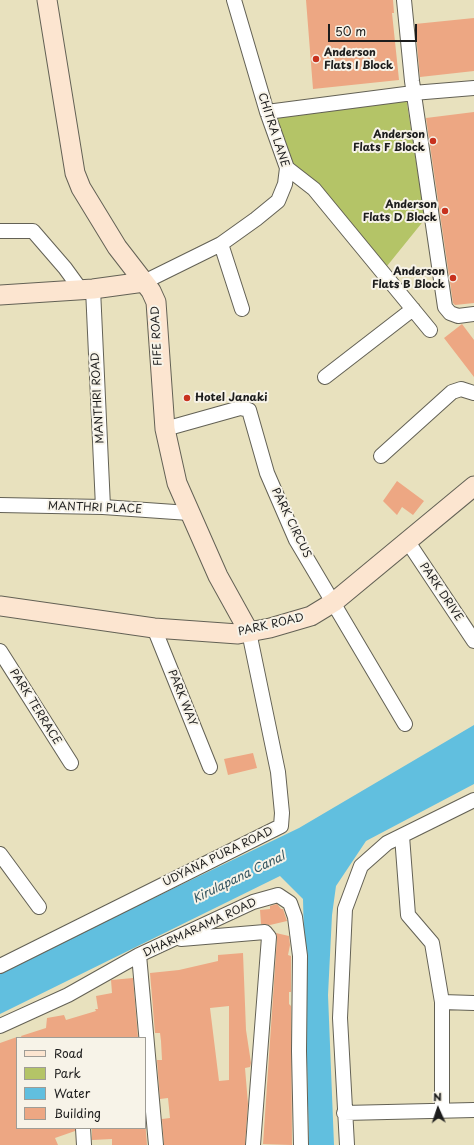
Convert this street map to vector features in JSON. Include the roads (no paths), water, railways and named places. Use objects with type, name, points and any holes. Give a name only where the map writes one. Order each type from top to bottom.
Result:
[{"type":"main road","name":"FIFE ROAD","points":[[48,0],[77,178],[81,188],[117,247],[152,291],[156,302],[165,429],[176,483],[218,576],[249,632]]},
{"type":"main road","points":[[0,295],[87,289],[144,282]]},
{"type":"main road","name":"PARK ROAD","points":[[0,606],[154,628],[238,634],[249,632],[311,616],[334,602],[474,486]]},
{"type":"street","name":"CHITRA LANE","points":[[144,282],[222,244],[278,201],[284,184],[287,168],[267,112],[234,0]]},
{"type":"street","points":[[404,0],[413,93],[445,308],[450,313],[458,316],[474,314]]},
{"type":"street","points":[[267,112],[413,93],[474,88]]},
{"type":"street","points":[[287,168],[314,189],[430,330]]},
{"type":"street","points":[[0,231],[33,231],[65,268],[87,289]]},
{"type":"street","points":[[222,244],[242,309]]},
{"type":"street","name":"MANTHRI ROAD","points":[[87,289],[103,507]]},
{"type":"street","points":[[325,377],[414,309]]},
{"type":"street","points":[[381,456],[452,392],[461,389],[474,393]]},
{"type":"street","name":"PARK CIRCUS","points":[[165,429],[240,408],[248,410],[267,473],[296,540],[405,724]]},
{"type":"street","name":"MANTHRI PLACE","points":[[0,505],[103,507],[189,513]]},
{"type":"street","name":"PARK DRIVE","points":[[408,542],[474,641]]},
{"type":"street","name":"PARK WAY","points":[[154,628],[210,767]]},
{"type":"street","name":"UDYANA PURA ROAD","points":[[0,966],[281,826],[282,813],[278,772],[249,632]]},
{"type":"street","name":"PARK TERRACE","points":[[0,651],[71,763]]},
{"type":"street","points":[[346,1145],[340,1018],[345,909],[361,866],[387,843],[474,800]]},
{"type":"street","points":[[402,836],[408,915],[432,943],[442,1002],[442,1111]]},
{"type":"street","points":[[0,854],[39,908]]},
{"type":"street","name":"DHARMARAMA ROAD","points":[[0,1026],[68,995],[140,955],[253,902],[278,895],[290,903],[295,917],[300,956],[298,1051],[301,1145]]},
{"type":"street","points":[[172,940],[265,932],[269,937],[253,1145]]},
{"type":"street","points":[[140,955],[156,1145]]},
{"type":"street","points":[[442,1002],[474,1003]]},
{"type":"street","points":[[344,1113],[474,1110]]},
{"type":"street","points":[[83,1129],[84,1145]]},
{"type":"water","name":"Kirulapana Canal","points":[[474,725],[474,784],[366,841],[336,886],[332,915],[328,995],[334,1145],[309,1145],[303,899],[280,876],[0,1014],[0,972],[299,828]]},
{"type":"place","name":"Anderson Flats I Block","points":[[316,59]]},
{"type":"place","name":"Anderson Flats F Block","points":[[433,141]]},
{"type":"place","name":"Anderson Flats D Block","points":[[445,211]]},
{"type":"place","name":"Anderson Flats B Block","points":[[453,278]]},
{"type":"place","name":"Hotel Janaki","points":[[187,398]]}]
